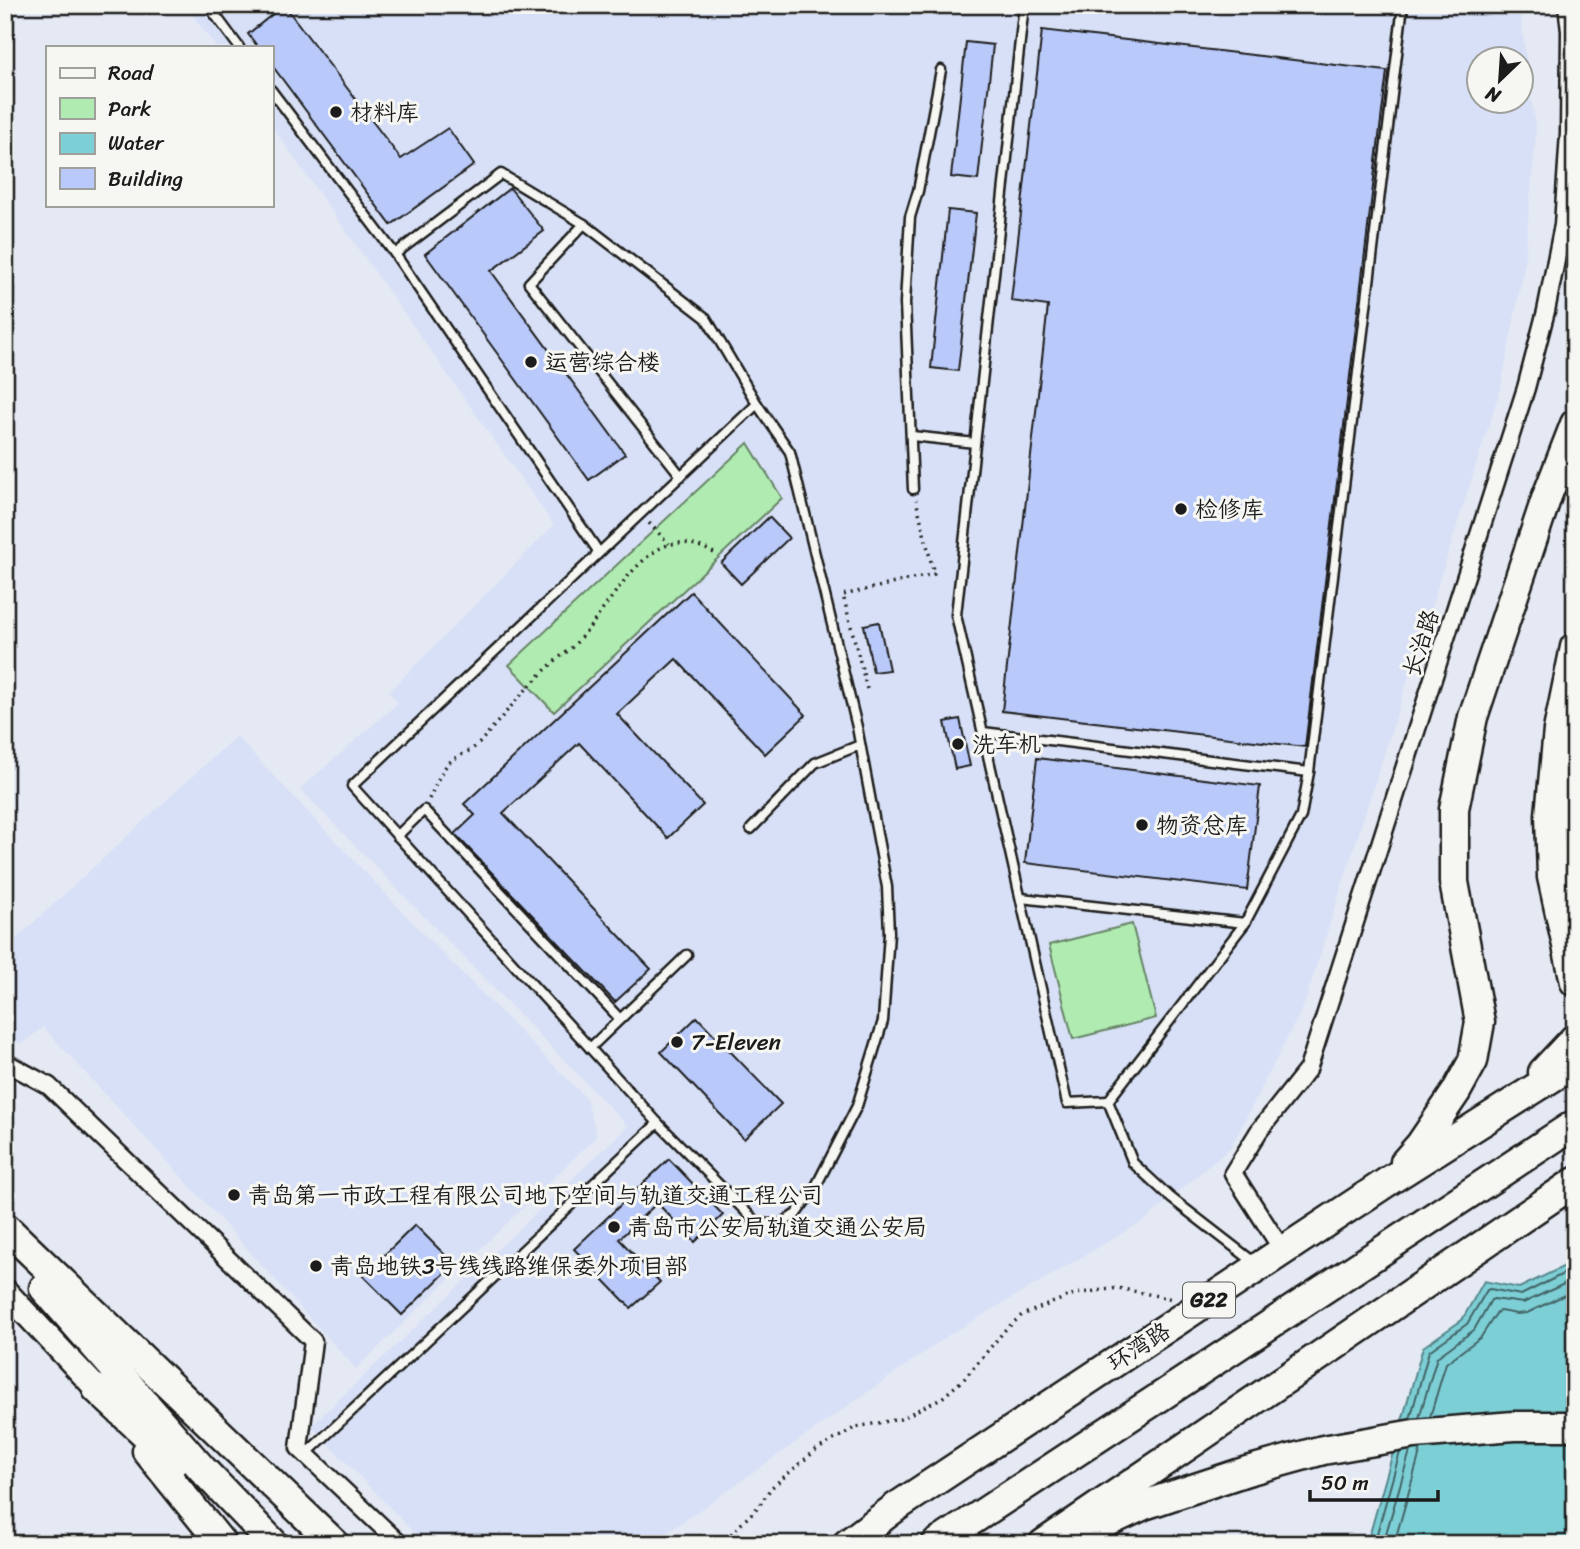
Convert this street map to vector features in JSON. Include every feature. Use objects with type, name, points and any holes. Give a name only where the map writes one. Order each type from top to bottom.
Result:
[{"type":"highway","points":[[1387,1182],[1420,1145],[1457,1093],[1473,1061],[1480,1022],[1454,882],[1454,809],[1474,717],[1547,496],[1575,424]]},
{"type":"highway","points":[[1575,647],[1558,730],[1550,815],[1552,877],[1575,982]]},
{"type":"highway","points":[[1520,1097],[1575,1038]]},
{"type":"highway","name":"环湾路","points":[[847,1544],[896,1507],[1202,1304],[1575,1063]]},
{"type":"highway","name":"G22","points":[[936,1544],[1575,1124]]},
{"type":"highway","points":[[1043,1544],[1575,1182]]},
{"type":"highway","points":[[5,1227],[335,1544]]},
{"type":"highway","points":[[5,1233],[41,1285],[203,1470],[274,1544]]},
{"type":"highway","points":[[97,1389],[222,1544]]},
{"type":"highway","points":[[97,1389],[157,1445],[250,1544]]},
{"type":"highway","points":[[1060,1544],[1144,1505],[1247,1471],[1323,1450],[1414,1434],[1514,1426],[1575,1426]]},
{"type":"main road","points":[[5,1291],[97,1389]]},
{"type":"main road","points":[[5,1305],[97,1389]]},
{"type":"street","name":"长治路","points":[[1283,1251],[1233,1173],[1259,1131],[1308,1069],[1526,388],[1546,311],[1563,225],[1569,133],[1570,31],[1567,5]]},
{"type":"street","points":[[5,1062],[49,1086],[313,1341],[299,1448],[400,1544]]},
{"type":"lane","points":[[208,5],[238,46]]},
{"type":"lane","points":[[1024,5],[956,615],[1067,1103],[1108,1101],[1245,923],[1301,816],[1309,772],[1404,5]]},
{"type":"lane","points":[[913,489],[905,303],[910,218],[918,191],[941,70]]},
{"type":"lane","points":[[273,93],[395,254],[598,551],[592,561]]},
{"type":"lane","points":[[395,254],[501,174],[584,224],[706,318],[757,404],[790,452],[860,745],[887,887],[888,933],[883,1021],[857,1106],[815,1188],[796,1214],[782,1224],[755,1221],[658,1123],[352,786],[757,404]]},
{"type":"lane","points":[[584,224],[528,283],[681,476]]},
{"type":"lane","points":[[912,436],[975,443]]},
{"type":"lane","points":[[983,732],[1309,772]]},
{"type":"lane","points":[[751,829],[816,764],[860,745]]},
{"type":"lane","points":[[397,835],[424,810],[620,1019]]},
{"type":"lane","points":[[1021,898],[1245,923]]},
{"type":"lane","points":[[590,1048],[687,955]]},
{"type":"lane","points":[[1108,1101],[1133,1163],[1171,1198],[1260,1266]]},
{"type":"lane","points":[[306,1454],[658,1123]]},
{"type":"path","points":[[867,689],[843,596],[934,575],[913,489]]},
{"type":"path","points":[[641,514],[669,544]]},
{"type":"path","points":[[424,810],[442,772],[450,763],[480,743],[553,663],[573,647],[631,571],[655,551],[669,544],[691,543],[713,553]]},
{"type":"path","points":[[722,1544],[771,1488],[816,1450],[856,1427],[900,1419],[943,1397],[965,1378],[1004,1330],[1022,1315],[1074,1294],[1118,1288],[1202,1304]]},
{"type":"shaded area","points":[[185,5],[1519,5],[1524,46],[1464,46],[1464,116],[1534,116],[1536,133],[1524,267],[1501,387],[1304,1005],[1231,1147],[1145,1220],[949,1335],[651,1544],[425,1544],[311,1426],[628,1126],[300,789],[398,703],[389,692],[554,525],[273,128],[273,46],[215,46]]},
{"type":"shaded area","points":[[236,736],[432,943],[586,1098],[597,1136],[356,1369],[43,1027],[22,1044],[5,1035],[5,949]]},
{"type":"green space","points":[[748,443],[782,498],[554,712],[509,665]]},
{"type":"green space","points":[[1132,924],[1156,1018],[1073,1039],[1049,945]]},
{"type":"water","points":[[1575,1259],[1575,1544],[1367,1544],[1423,1347],[1462,1320],[1484,1281],[1519,1288]]},
{"type":"building","name":"材料库","points":[[284,5],[401,159],[448,128],[474,165],[391,225],[273,67],[273,46],[257,46],[248,34]]},
{"type":"building","name":"检修库","points":[[1042,30],[1387,71],[1305,747],[1002,711],[1048,306],[1011,301]]},
{"type":"building","points":[[966,42],[993,45],[978,180],[951,177]]},
{"type":"building","name":"运营综合楼","points":[[510,188],[544,231],[491,271],[625,454],[589,480],[425,254]]},
{"type":"building","points":[[948,210],[976,213],[958,371],[931,368]]},
{"type":"building","points":[[769,517],[789,538],[741,584],[721,563]]},
{"type":"building","points":[[691,592],[806,715],[765,754],[676,659],[617,714],[703,805],[668,838],[579,743],[503,813],[651,969],[615,1002],[455,834],[475,815],[464,804]]},
{"type":"building","points":[[879,622],[889,670],[873,672],[864,625]]},
{"type":"building","name":"洗车机","points":[[960,719],[970,766],[955,769],[945,722]]},
{"type":"building","name":"物资总库","points":[[1037,758],[1260,786],[1247,890],[1025,863]]},
{"type":"building","points":[[697,1017],[781,1104],[744,1139],[661,1052]]},
{"type":"building","name":"青岛市公安局轨道交通公安局","points":[[669,1159],[723,1215],[695,1242],[657,1203],[619,1239],[660,1282],[631,1308],[574,1249]]},
{"type":"building","points":[[415,1225],[454,1264],[402,1315],[363,1276]]},
{"type":"place","name":"材料库","points":[[336,112]]},
{"type":"place","name":"运营综合楼","points":[[531,362]]},
{"type":"place","name":"检修库","points":[[1181,509]]},
{"type":"place","name":"洗车机","points":[[958,744]]},
{"type":"place","name":"物资总库","points":[[1142,825]]},
{"type":"place","name":"7-Eleven","points":[[677,1042]]},
{"type":"place","name":"青岛第一市政工程有限公司地下空间与轨道交通工程公司","points":[[234,1195]]},
{"type":"place","name":"青岛市公安局轨道交通公安局","points":[[614,1227]]},
{"type":"place","name":"青岛地铁3号线线路维保委外项目部","points":[[316,1266]]}]
